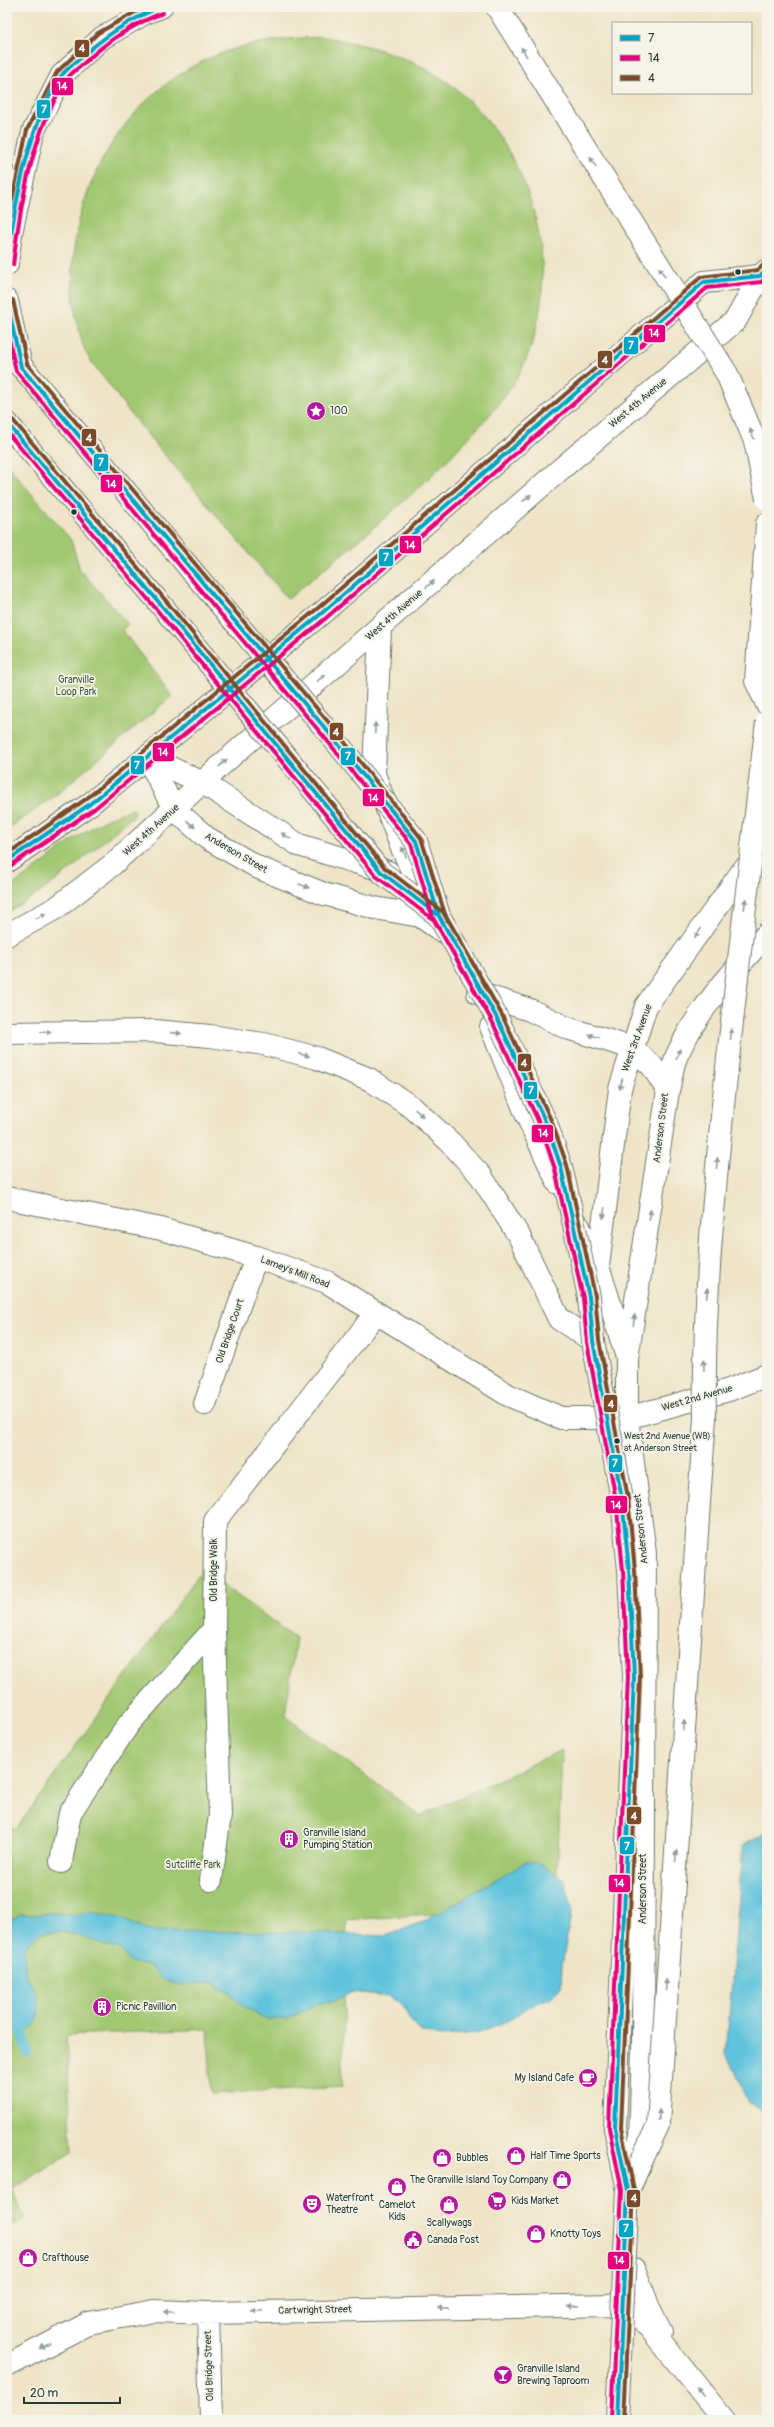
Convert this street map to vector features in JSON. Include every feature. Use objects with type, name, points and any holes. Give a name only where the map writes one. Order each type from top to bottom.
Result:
[{"type":"main road","points":[[7,264],[12,226],[33,132],[62,75],[102,38],[145,13],[161,7]]},
{"type":"main road","points":[[497,7],[727,374],[755,441],[767,499]]},
{"type":"main road","name":"West 4th Avenue","points":[[7,935],[56,908],[112,865],[203,783],[555,474],[736,320],[764,273]]},
{"type":"main road","name":"West 4th Avenue","points":[[7,861],[90,804],[322,613],[704,282],[764,273]]},
{"type":"main road","points":[[7,301],[21,367]]},
{"type":"main road","points":[[7,349],[330,734],[416,841],[440,923],[497,1018],[546,1124],[561,1167],[589,1297],[593,1341],[622,1499],[629,1570],[634,1677],[615,2128],[628,2190],[617,2420]]},
{"type":"main road","points":[[7,423],[157,600],[381,872],[440,923]]},
{"type":"main road","points":[[767,524],[756,681],[767,704]]},
{"type":"main road","name":"Anderson Street","points":[[380,627],[374,774],[420,888],[430,903],[478,993],[527,1116],[598,1266],[627,1359]]},
{"type":"main road","points":[[628,2190],[658,2126],[705,1418],[704,1331],[714,1191],[736,978],[767,722]]},
{"type":"main road","name":"Anderson Street","points":[[147,758],[203,783],[299,844],[392,873],[420,888]]},
{"type":"main road","name":"Anderson Street","points":[[147,758],[174,809],[207,838],[259,868],[324,894],[375,908],[420,916],[440,923]]},
{"type":"main road","name":"West 3rd Avenue","points":[[598,1266],[620,1089],[646,1006],[744,868],[767,849]]},
{"type":"main road","points":[[668,1091],[677,1054],[694,1023],[717,990],[767,934]]},
{"type":"main road","name":"Anderson Street","points":[[478,993],[530,1010],[567,1028],[632,1048],[652,1066],[668,1091],[627,1359],[627,1418],[646,1553],[643,2050],[634,2278],[624,2420]]},
{"type":"main road","points":[[7,1033],[155,1031],[210,1036],[264,1044],[317,1058],[369,1079],[412,1108],[450,1142],[481,1176],[519,1236],[559,1320],[593,1341]]},
{"type":"main road","name":"Lamey's Mill Road","points":[[7,1198],[161,1228],[256,1257],[327,1282],[375,1314],[508,1395],[561,1418],[627,1418]]},
{"type":"main road","name":"Old Bridge Court","points":[[205,1404],[256,1257]]},
{"type":"main road","name":"Old Bridge Walk","points":[[211,1880],[220,1815],[214,1629],[215,1521],[375,1314]]},
{"type":"main road","name":"West 2nd Avenue","points":[[627,1418],[728,1390],[767,1375]]},
{"type":"main road","points":[[61,1862],[70,1813],[74,1806],[128,1725],[214,1629]]},
{"type":"main road","points":[[612,2305],[634,2278],[677,2361],[724,2420]]},
{"type":"main road","name":"Cartwright Street","points":[[7,2366],[89,2323],[154,2311],[208,2313],[612,2305],[632,2314],[649,2327],[677,2361]]},
{"type":"main road","name":"Old Bridge Street","points":[[208,2313],[210,2420]]},
{"type":"green space","points":[[324,37],[374,48],[421,66],[451,85],[480,112],[504,144],[523,180],[536,219],[542,259],[541,299],[533,339],[518,376],[509,391],[497,406],[429,478],[359,540],[288,599],[149,437],[89,359],[84,348],[74,303],[73,256],[82,211],[98,168],[122,128],[153,95],[191,68],[234,49],[256,43]]},
{"type":"green space","name":"Granville Loop Park","points":[[7,465],[71,540],[80,570],[128,624],[122,630],[172,696],[57,794],[7,830]]},
{"type":"green space","points":[[134,809],[135,814],[74,867],[25,902],[7,912],[7,889],[83,833],[116,815]]},
{"type":"green space","name":"Sutcliffe Park","points":[[202,1570],[296,1638],[285,1716],[420,1816],[562,1750],[556,1905],[347,1920],[342,2086],[211,2094],[208,2029],[66,2035],[72,2152],[11,2190],[25,2218],[7,2229],[7,1824],[16,1829]]},
{"type":"water","points":[[767,1832],[767,2115],[749,2103],[726,2054],[743,1846]]},
{"type":"water","points":[[525,1862],[540,1863],[565,1881],[572,1908],[562,1965],[561,1988],[550,1999],[538,2001],[509,2020],[477,2033],[441,2036],[421,2032],[410,2020],[403,2006],[389,1996],[352,1992],[333,2002],[318,2003],[288,2019],[267,2019],[244,2008],[231,1993],[219,1988],[217,1982],[188,1984],[172,1983],[164,1980],[150,1966],[130,1963],[119,1948],[75,1935],[57,1932],[40,1934],[33,1939],[24,1950],[26,1976],[34,1989],[37,1999],[39,2010],[37,2021],[27,2031],[18,2031],[7,2024],[7,1922],[20,1914],[37,1915],[53,1913],[72,1915],[91,1912],[125,1919],[150,1931],[300,1932],[386,1936],[423,1922]]},
{"type":"waterway","points":[[22,2032],[27,2052]]},
{"type":"transit line","name":"4","points":[[7,223],[27,130],[57,72],[98,33],[144,7]]},
{"type":"transit line","name":"7","points":[[7,264],[24,166],[40,117],[50,95],[62,75],[96,45],[127,23],[161,7]]},
{"type":"transit line","name":"14","points":[[13,265],[24,193],[30,168],[45,120],[55,99],[70,75],[110,41],[130,28],[163,13]]},
{"type":"transit line","name":"4","points":[[7,854],[86,799],[318,608],[701,277],[758,270],[763,265]]},
{"type":"transit line","name":"7","points":[[7,861],[90,804],[322,613],[704,282],[760,276],[767,270]]},
{"type":"transit line","name":"14","points":[[10,866],[94,809],[326,618],[707,288],[761,282],[767,278]]},
{"type":"transit line","name":"4","points":[[13,300],[27,364],[335,730],[421,838],[445,914],[502,1015],[551,1120],[567,1165],[595,1296],[599,1340],[628,1498],[635,1570],[640,1677],[621,2128],[634,2190],[623,2420]]},
{"type":"transit line","name":"7","points":[[7,301],[21,367],[330,734],[416,841],[439,916],[497,1018],[546,1123],[561,1167],[589,1297],[593,1341],[622,1499],[629,1570],[634,1677],[615,2128],[628,2190],[617,2420]]},
{"type":"transit line","name":"14","points":[[7,330],[16,371],[325,738],[411,844],[433,918],[492,1021],[540,1125],[555,1169],[583,1298],[587,1342],[616,1500],[623,1570],[628,1677],[609,2128],[622,2190],[611,2420]]},
{"type":"transit line","name":"4","points":[[12,419],[162,596],[385,868],[443,912],[448,921]]},
{"type":"transit line","name":"7","points":[[7,423],[157,600],[381,872],[439,916],[443,924]]},
{"type":"transit line","name":"14","points":[[7,432],[152,604],[376,876],[434,920],[438,927]]},
{"type":"place","name":"100","points":[[316,411]]},
{"type":"place","name":"West 2nd Avenue (WB) at Anderson Street","points":[[617,1441]]},
{"type":"place","name":"Granville Island Pumping Station","points":[[289,1839]]},
{"type":"place","name":"Picnic Pavillion","points":[[102,2007]]},
{"type":"place","name":"My Island Cafe","points":[[588,2078]]},
{"type":"place","name":"Half Time Sports","points":[[516,2156]]},
{"type":"place","name":"Bubbles","points":[[442,2158]]},
{"type":"place","name":"The Granville Island Toy Company","points":[[562,2180]]},
{"type":"place","name":"Camelot Kids","points":[[397,2187]]},
{"type":"place","name":"Kids Market","points":[[497,2201]]},
{"type":"place","name":"Waterfront Theatre","points":[[312,2204]]},
{"type":"place","name":"Scallywags","points":[[449,2205]]},
{"type":"place","name":"Knotty Toys","points":[[536,2234]]},
{"type":"place","name":"Canada Post","points":[[413,2240]]},
{"type":"place","name":"Crafthouse","points":[[28,2258]]},
{"type":"place","name":"Granville Island Brewing Taproom","points":[[503,2375]]}]
